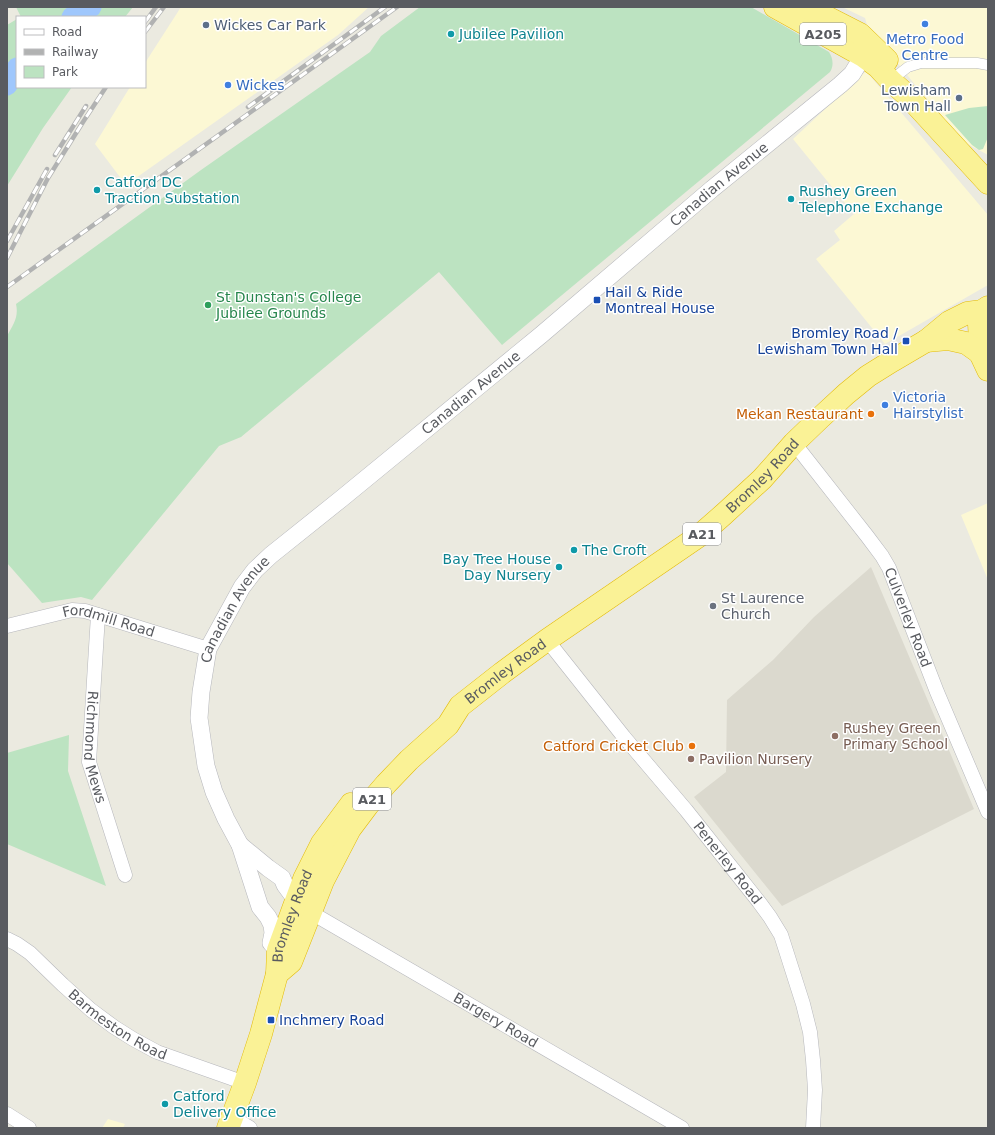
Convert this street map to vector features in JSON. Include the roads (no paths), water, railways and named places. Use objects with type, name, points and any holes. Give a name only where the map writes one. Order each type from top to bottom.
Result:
[{"type":"highway","name":"A205","points":[[782,8],[863,56],[878,67],[909,97],[988,183]]},
{"type":"highway","name":"A205","points":[[815,11],[860,34],[899,74],[909,97]]},
{"type":"highway","name":"Bromley Road","points":[[277,974],[290,962],[303,906],[293,878],[370,780],[397,752],[438,714],[460,706],[547,640],[699,536],[762,479],[794,443],[846,394],[868,376],[926,341],[949,322],[966,313],[985,309]]},
{"type":"highway","points":[[984,362],[978,324],[985,309]]},
{"type":"highway","name":"Bromley Road","points":[[926,341],[948,339],[966,343],[984,362]]},
{"type":"highway","name":"Bromley Road","points":[[237,1124],[245,1083],[261,1034],[277,974],[278,950],[303,906],[323,881],[350,828],[368,804],[409,760],[448,726],[460,706]]},
{"type":"street","points":[[815,11],[856,42],[863,56]]},
{"type":"street","name":"Canadian Avenue","points":[[278,950],[271,943],[273,933],[272,925],[268,916],[260,907],[240,845],[214,792],[206,766],[199,718],[201,692],[208,649],[242,587],[255,570],[270,556],[523,350],[712,189],[840,85],[852,74],[863,56]]},
{"type":"street","points":[[899,74],[908,67],[921,63],[977,63],[988,65]]},
{"type":"street","name":"Culverley Road","points":[[794,443],[871,541],[889,568],[937,692],[988,812]]},
{"type":"street","name":"Fordmill Road","points":[[7,626],[72,610],[85,611],[208,649]]},
{"type":"street","name":"Richmond Mews","points":[[98,615],[89,762],[125,875]]},
{"type":"street","name":"Penerley Road","points":[[547,640],[624,737],[686,810],[759,902],[781,934],[803,1004],[810,1032],[815,1090],[813,1128]]},
{"type":"street","name":"Canadian Avenue","points":[[240,845],[268,868],[293,878]]},
{"type":"street","points":[[252,882],[259,873],[268,868]]},
{"type":"street","name":"Bargery Road","points":[[303,906],[682,1128]]},
{"type":"street","name":"Barmeston Road","points":[[7,939],[30,953],[91,1010],[133,1040],[157,1052],[245,1083]]},
{"type":"street","points":[[7,1114],[29,1128]]},
{"type":"waterway","points":[[74,16],[91,7]]},
{"type":"waterway","points":[[7,85],[16,70]]},
{"type":"railway","points":[[146,21],[156,7]]},
{"type":"railway","points":[[146,31],[164,7]]},
{"type":"railway","points":[[248,107],[385,7]]},
{"type":"railway","points":[[7,287],[397,7]]},
{"type":"railway","points":[[7,258],[48,178],[105,88]]},
{"type":"railway","points":[[55,155],[86,106]]},
{"type":"railway","points":[[7,241],[47,169]]},
{"type":"place","name":"Metro Food Centre","points":[[925,24]]},
{"type":"place","name":"Wickes Car Park","points":[[206,25]]},
{"type":"place","name":"Jubilee Pavilion","points":[[451,34]]},
{"type":"place","name":"Wickes","points":[[228,85]]},
{"type":"place","name":"Lewisham Town Hall","points":[[959,98]]},
{"type":"place","name":"Catford DC Traction Substation","points":[[97,190]]},
{"type":"place","name":"Rushey Green Telephone Exchange","points":[[791,199]]},
{"type":"place","name":"Hail & Ride Montreal House","points":[[597,300]]},
{"type":"place","name":"St Dunstan's College Jubilee Grounds","points":[[208,305]]},
{"type":"place","name":"Bromley Road / Lewisham Town Hall","points":[[906,341]]},
{"type":"place","name":"Victoria Hairstylist","points":[[885,405]]},
{"type":"place","name":"Mekan Restaurant","points":[[871,414]]},
{"type":"place","name":"The Croft","points":[[574,550]]},
{"type":"place","name":"Bay Tree House Day Nursery","points":[[559,567]]},
{"type":"place","name":"St Laurence Church","points":[[713,606]]},
{"type":"place","name":"Rushey Green Primary School","points":[[835,736]]},
{"type":"place","name":"Catford Cricket Club","points":[[692,746]]},
{"type":"place","name":"Pavilion Nursery","points":[[691,759]]},
{"type":"place","name":"Inchmery Road","points":[[271,1020]]},
{"type":"place","name":"Catford Delivery Office","points":[[165,1104]]}]
